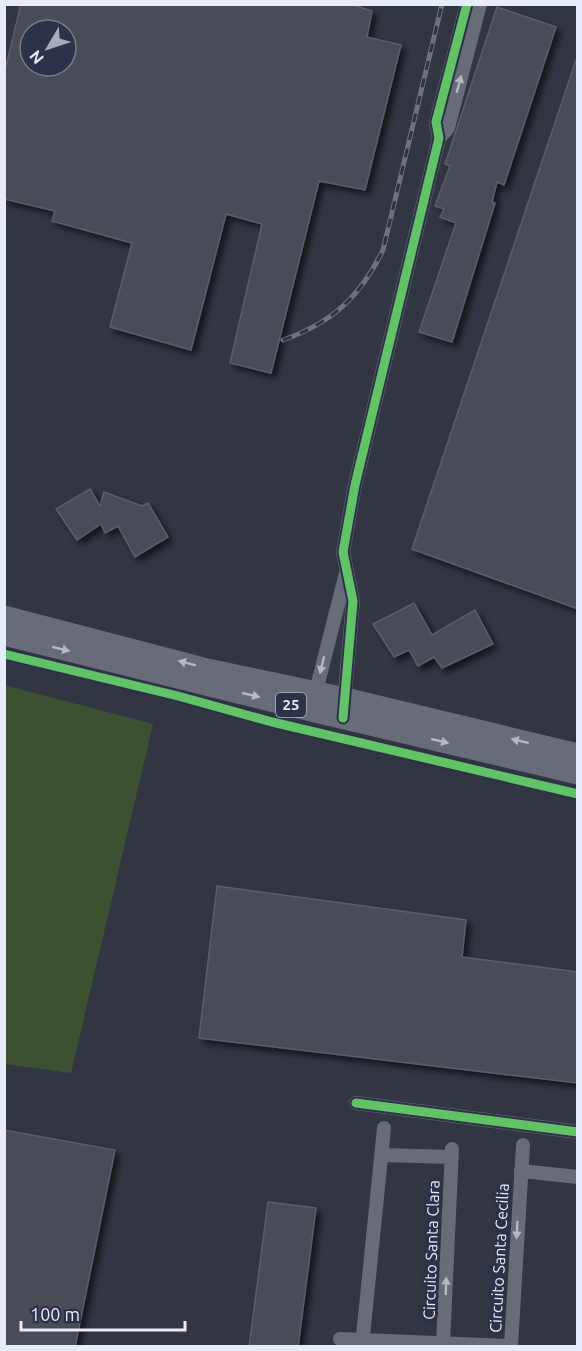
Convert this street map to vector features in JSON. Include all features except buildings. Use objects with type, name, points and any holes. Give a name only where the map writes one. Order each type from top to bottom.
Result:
[{"type":"main road","name":"25","points":[[4,616],[203,668],[314,702]]},
{"type":"main road","name":"25","points":[[4,635],[314,702],[578,754]]},
{"type":"main road","name":"25","points":[[344,708],[578,774]]},
{"type":"street","points":[[344,708],[353,592],[346,573],[343,549],[355,485],[439,138],[436,122],[467,4]]},
{"type":"street","points":[[439,138],[448,128],[480,4]]},
{"type":"street","points":[[314,702],[346,573]]},
{"type":"street","points":[[330,635],[349,638]]},
{"type":"street","points":[[356,1103],[578,1132]]},
{"type":"street","points":[[362,1343],[384,1128]]},
{"type":"street","name":"Circuito Santa Cecilia","points":[[509,1347],[523,1145]]},
{"type":"street","name":"Circuito Santa Clara","points":[[382,1155],[451,1153],[443,1344]]},
{"type":"street","name":"Circuito Santa Cecilia","points":[[521,1171],[578,1177]]},
{"type":"street","points":[[340,1339],[362,1343],[509,1347]]},
{"type":"green space","points":[[4,685],[153,724],[71,1073],[5,1064]]},
{"type":"railway","points":[[283,340],[316,325],[343,306],[365,282],[383,250],[442,4]]},
{"type":"cycle path","points":[[343,718],[353,601],[343,552],[355,485],[439,138],[436,122],[467,4]]},
{"type":"cycle path","points":[[4,654],[178,696],[272,722],[578,794]]},
{"type":"cycle path","points":[[356,1103],[578,1132]]}]
